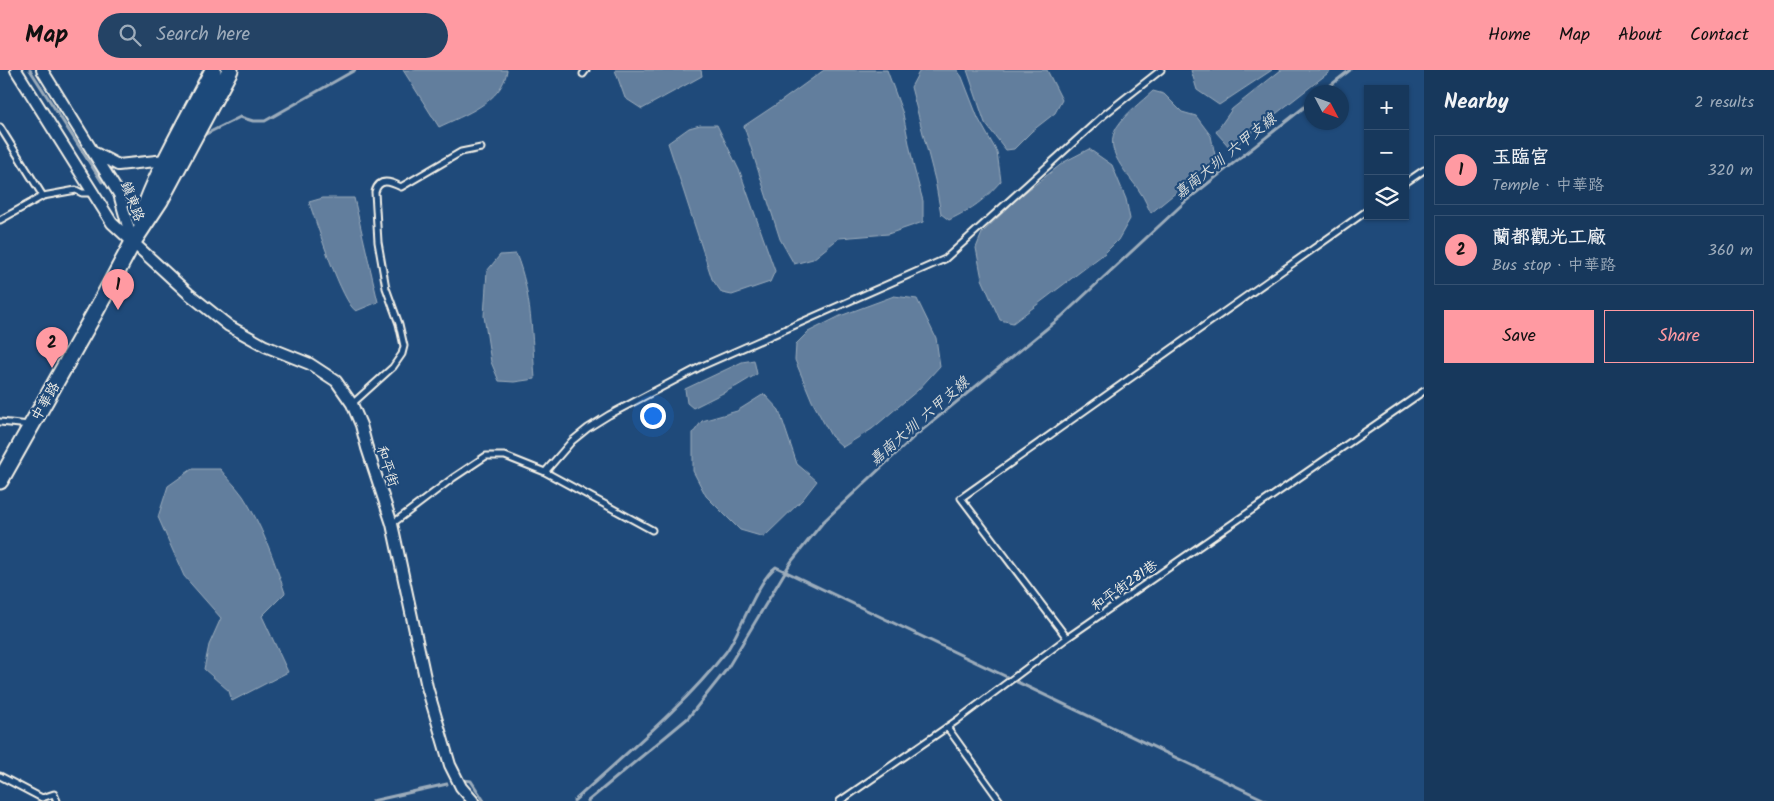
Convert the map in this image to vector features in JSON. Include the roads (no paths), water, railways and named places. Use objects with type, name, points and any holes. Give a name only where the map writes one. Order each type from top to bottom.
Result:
[{"type":"street","name":"鎮東路","points":[[16,70],[112,223],[133,242]]},
{"type":"street","name":"鎮東路","points":[[42,70],[119,194],[133,242]]},
{"type":"street","name":"中華路","points":[[133,242],[149,195],[214,70]]},
{"type":"street","name":"中華路","points":[[0,480],[133,242],[160,201],[230,70]]},
{"type":"street","points":[[94,153],[118,165],[166,160]]},
{"type":"street","name":"和平街","points":[[133,242],[189,294],[229,326],[264,346],[310,364],[336,381],[352,404],[361,425],[392,524],[426,687],[450,765],[461,787],[473,801]]},
{"type":"lane","points":[[545,472],[572,442],[588,428],[609,415],[702,366],[945,259],[1105,114],[1161,70]]},
{"type":"lane","points":[[0,127],[42,196]]},
{"type":"lane","points":[[352,404],[393,366],[402,354],[404,346],[400,324],[386,288],[378,242],[376,187],[383,181],[389,181],[401,187],[462,152],[481,148]]},
{"type":"lane","points":[[1409,180],[1424,170]]},
{"type":"lane","points":[[0,220],[42,196],[76,190],[92,193]]},
{"type":"lane","points":[[1067,638],[961,498],[1364,213]]},
{"type":"lane","name":"和平街281巷","points":[[840,801],[947,727],[1067,638],[1424,391]]},
{"type":"lane","points":[[0,422],[31,425]]},
{"type":"lane","points":[[392,524],[453,478],[486,456],[505,456],[545,472],[652,530]]},
{"type":"lane","points":[[947,727],[1000,801]]},
{"type":"lane","points":[[0,776],[42,800],[54,794],[57,801]]},
{"type":"water","points":[[403,70],[507,70],[504,81],[490,99],[481,106],[439,127]]},
{"type":"water","points":[[615,70],[701,70],[702,76],[642,109],[625,98]]},
{"type":"water","points":[[824,70],[887,70],[903,114],[923,201],[923,222],[888,234],[839,238],[813,259],[794,264],[780,239],[744,126]]},
{"type":"water","points":[[923,70],[957,70],[962,77],[978,118],[997,152],[1001,181],[978,203],[949,220],[941,214],[935,180],[911,87],[919,72]]},
{"type":"water","points":[[967,70],[1047,70],[1062,100],[1055,113],[1032,131],[1014,149],[1006,150],[985,123]]},
{"type":"water","points":[[1191,70],[1272,70],[1219,105],[1197,90]]},
{"type":"water","points":[[1281,70],[1332,70],[1313,85],[1304,85],[1304,92],[1231,149],[1216,132],[1232,109]]},
{"type":"water","points":[[1153,91],[1164,94],[1182,112],[1196,116],[1211,136],[1216,160],[1151,213],[1142,195],[1118,161],[1113,145],[1113,136],[1121,122]]},
{"type":"water","points":[[700,125],[717,125],[740,172],[775,271],[770,282],[732,295],[722,293],[712,279],[668,143],[689,128]]},
{"type":"water","points":[[1089,149],[1112,165],[1126,199],[1130,219],[1118,240],[1105,253],[1013,323],[1000,320],[982,279],[976,248],[982,233],[1018,198],[1064,162]]},
{"type":"water","points":[[323,198],[354,198],[378,302],[356,311],[350,305],[337,278],[309,202]]},
{"type":"water","points":[[516,254],[528,300],[535,379],[514,382],[499,381],[491,362],[484,316],[487,271],[500,255]]},
{"type":"water","points":[[894,296],[917,299],[936,338],[940,366],[918,390],[872,429],[843,447],[831,436],[812,401],[795,360],[796,344],[808,332],[840,316]]},
{"type":"water","points":[[754,360],[757,374],[693,408],[687,403],[685,389],[742,362]]},
{"type":"water","points":[[764,394],[779,410],[797,464],[817,481],[803,499],[764,537],[740,530],[706,496],[693,471],[693,433],[702,421],[737,411]]},
{"type":"water","points":[[192,469],[220,469],[240,492],[262,531],[285,593],[262,616],[288,672],[232,701],[229,691],[204,669],[209,645],[221,618],[184,576],[158,517],[168,486]]},
{"type":"waterway","points":[[30,70],[102,182]]},
{"type":"waterway","points":[[204,135],[240,117],[253,121],[265,121],[355,70]]},
{"type":"waterway","name":"嘉南大圳 六甲支線","points":[[1331,85],[1350,70]]},
{"type":"waterway","name":"嘉南大圳 六甲支線","points":[[588,801],[688,718],[727,669],[791,562],[824,521],[916,435],[1061,317],[1187,200],[1304,107]]},
{"type":"waterway","points":[[574,801],[653,730],[709,673],[732,643],[756,594],[769,573],[776,567],[1267,801]]},
{"type":"waterway","points":[[464,780],[471,781],[484,801]]},
{"type":"waterway","points":[[372,801],[447,784]]},
{"type":"place","name":"玉臨宮","points":[[118,310]]},
{"type":"place","name":"蘭都觀光工廠","points":[[52,368]]}]
